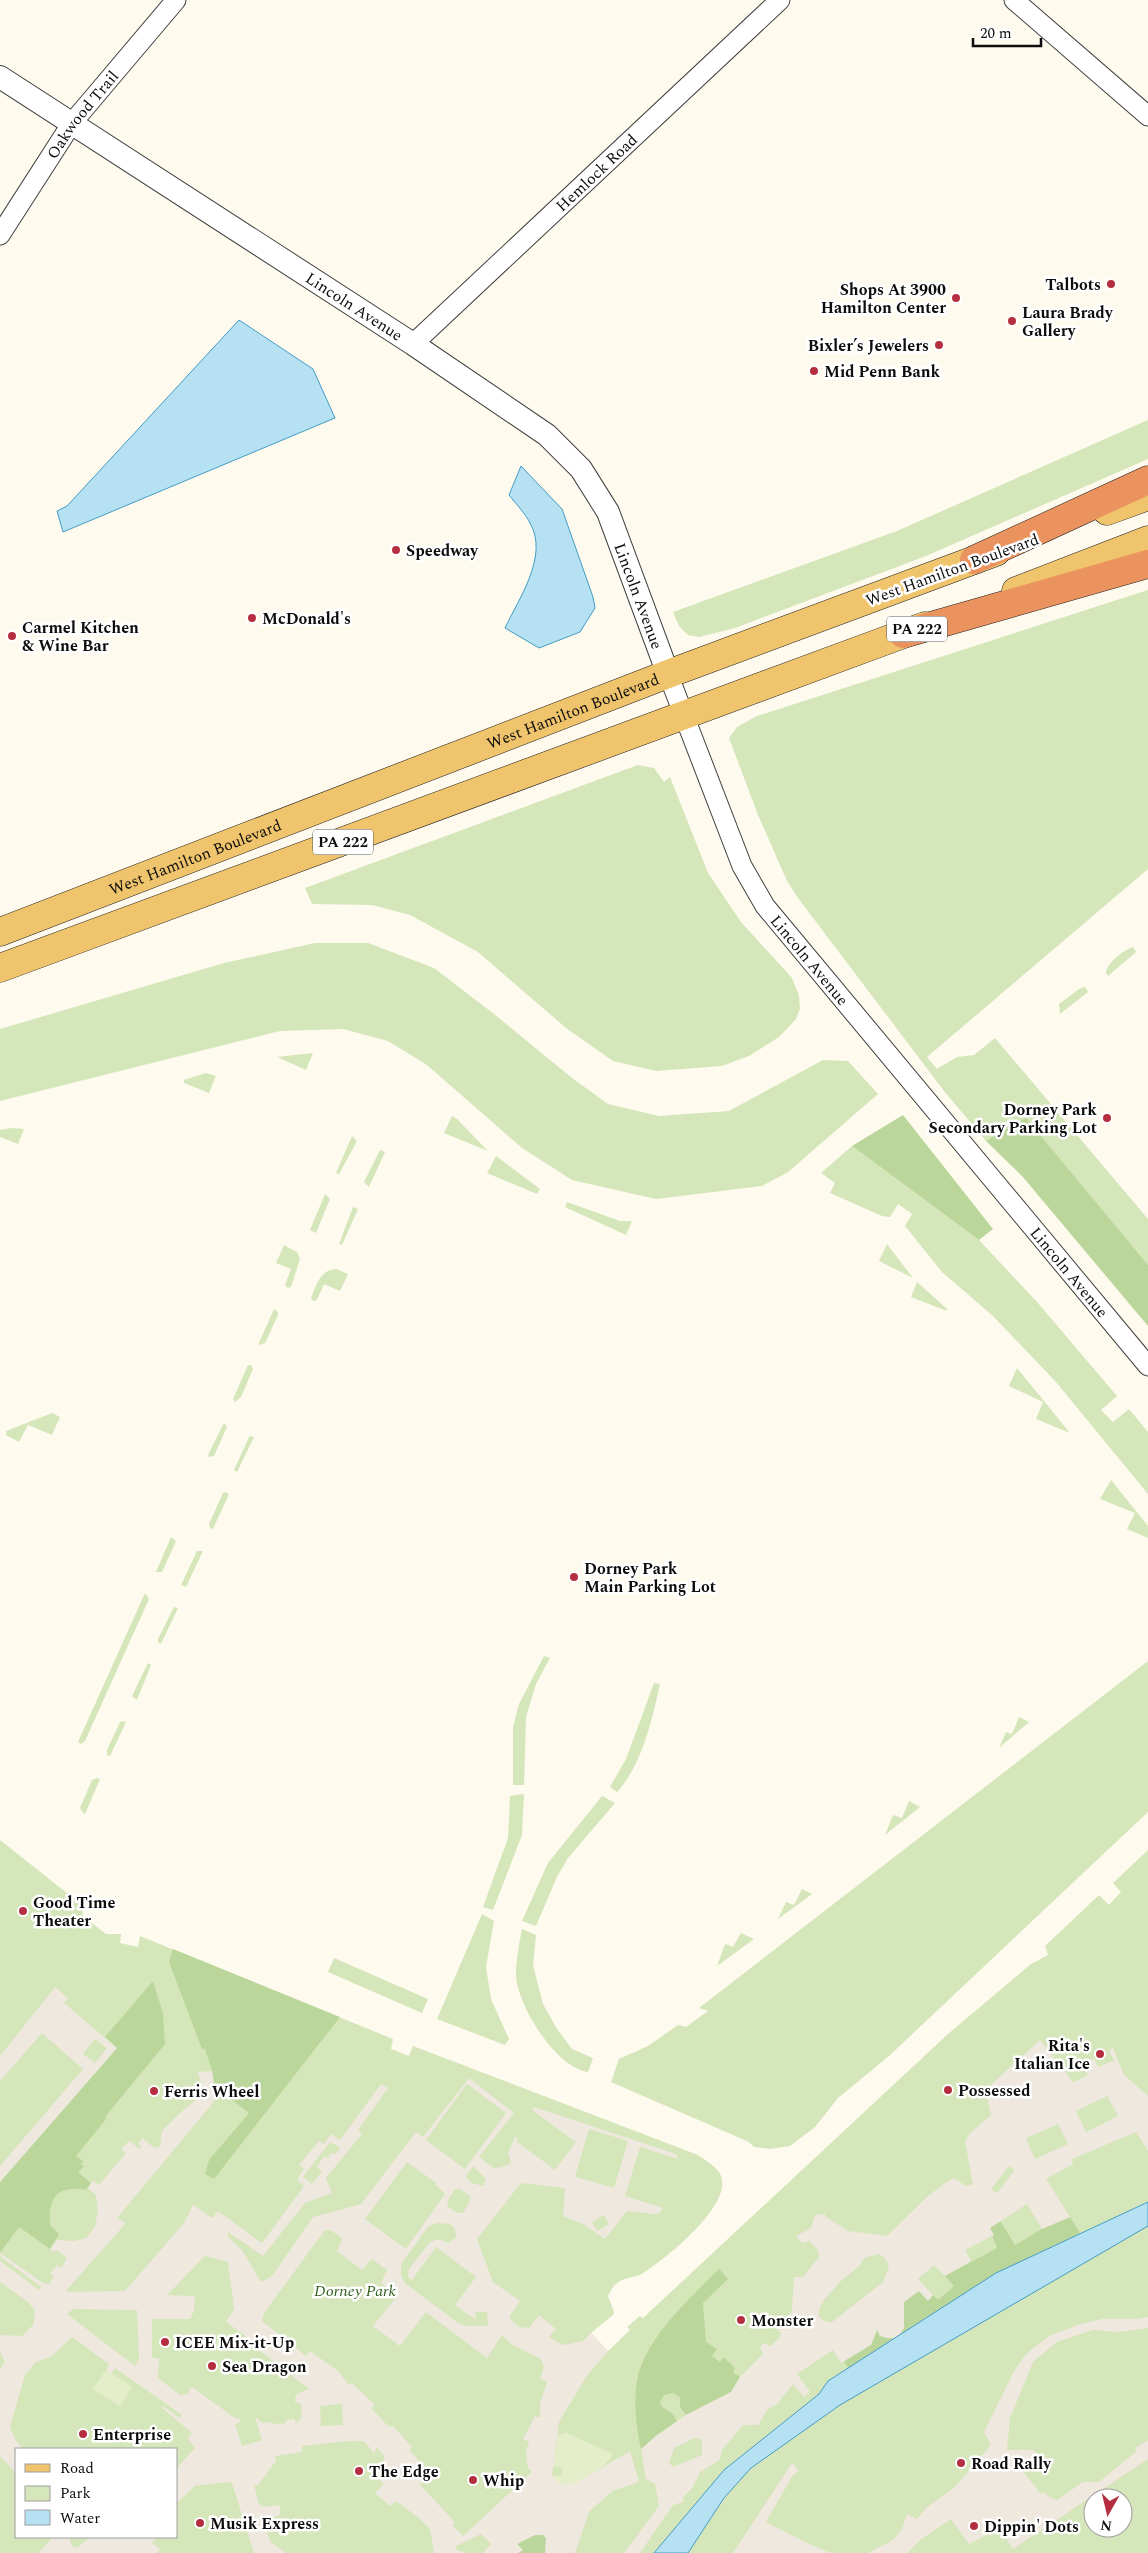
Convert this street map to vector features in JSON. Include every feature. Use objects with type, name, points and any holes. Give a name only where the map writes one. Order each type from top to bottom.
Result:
[{"type":"highway","points":[[974,560],[1148,480]]},
{"type":"highway","points":[[903,634],[1148,564]]},
{"type":"main road","name":"West Hamilton Boulevard","points":[[0,932],[668,674],[1148,496]]},
{"type":"main road","name":"PA 222","points":[[0,968],[903,634],[1148,540]]},
{"type":"street","name":"Oakwood Trail","points":[[0,235],[72,123],[176,0]]},
{"type":"street","name":"Hemlock Road","points":[[413,344],[780,0]]},
{"type":"street","points":[[1014,0],[1148,116]]},
{"type":"street","name":"Lincoln Avenue","points":[[0,77],[413,344],[547,435],[581,469],[608,512],[718,808],[742,866],[765,906],[922,1097],[1148,1366]]},
{"type":"green space","points":[[1148,420],[1148,459],[926,556],[735,628],[699,637],[688,635],[679,626],[673,612],[897,531]]},
{"type":"green space","points":[[1148,590],[1148,869],[927,1057],[937,1069],[957,1057],[974,1055],[995,1038],[1148,1219],[1148,1265],[1026,1119],[986,1141],[944,1091],[787,881],[758,815],[729,738],[737,727],[757,716]]},
{"type":"green space","points":[[638,765],[654,768],[664,782],[670,777],[708,873],[741,922],[792,978],[799,996],[800,1009],[796,1019],[779,1037],[749,1056],[722,1066],[656,1071],[613,1061],[566,1028],[478,952],[410,915],[372,905],[312,904],[305,888]]},
{"type":"green space","points":[[315,943],[368,943],[434,968],[572,1078],[608,1104],[659,1116],[729,1111],[823,1060],[848,1061],[878,1094],[788,1172],[762,1186],[656,1199],[572,1180],[522,1148],[427,1065],[388,1041],[343,1029],[280,1031],[0,1101],[0,1029],[224,963]]},
{"type":"green space","points":[[1133,947],[1136,952],[1108,976],[1107,968],[1113,960]]},
{"type":"green space","points":[[1085,987],[1088,992],[1060,1014],[1059,1004],[1079,989]]},
{"type":"green space","points":[[313,1053],[306,1070],[277,1057]]},
{"type":"green space","points":[[206,1073],[216,1076],[209,1093],[184,1083],[184,1080]]},
{"type":"green space","points":[[903,1115],[993,1229],[979,1240],[852,1146]]},
{"type":"green space","points":[[452,1116],[457,1119],[488,1151],[444,1133]]},
{"type":"green space","points":[[1026,1118],[1148,1265],[1148,1326],[1022,1176],[986,1141]]},
{"type":"green space","points":[[11,1128],[24,1129],[18,1144],[0,1137],[0,1130]]},
{"type":"green space","points":[[352,1136],[356,1143],[339,1174],[336,1173]]},
{"type":"green space","points":[[852,1146],[979,1240],[1037,1302],[1117,1396],[1101,1410],[1113,1422],[1129,1409],[1148,1432],[1148,1494],[1056,1382],[993,1316],[942,1272],[905,1226],[912,1214],[898,1204],[890,1217],[882,1216],[830,1193],[835,1183],[821,1173]]},
{"type":"green space","points":[[380,1150],[385,1152],[369,1187],[364,1182]]},
{"type":"green space","points":[[496,1156],[540,1189],[537,1194],[487,1173]]},
{"type":"green space","points":[[325,1194],[330,1199],[316,1233],[310,1230]]},
{"type":"green space","points":[[567,1202],[620,1221],[632,1221],[626,1235],[565,1207]]},
{"type":"green space","points":[[353,1207],[358,1209],[342,1245],[339,1244]]},
{"type":"green space","points":[[887,1244],[913,1278],[879,1261]]},
{"type":"green space","points":[[284,1245],[297,1252],[300,1259],[291,1287],[288,1288],[285,1285],[291,1269],[276,1263]]},
{"type":"green space","points":[[336,1269],[348,1274],[340,1291],[324,1284],[317,1300],[313,1301],[311,1298],[319,1279],[326,1272]]},
{"type":"green space","points":[[917,1282],[947,1309],[947,1311],[911,1297]]},
{"type":"green space","points":[[274,1309],[278,1312],[278,1315],[265,1343],[258,1345]]},
{"type":"green space","points":[[248,1365],[251,1365],[253,1369],[241,1397],[235,1402],[233,1399]]},
{"type":"green space","points":[[1017,1368],[1070,1433],[1036,1419],[1043,1402],[1009,1386]]},
{"type":"green space","points":[[52,1413],[60,1417],[52,1435],[28,1425],[19,1442],[6,1435],[6,1431]]},
{"type":"green space","points":[[224,1423],[227,1427],[214,1456],[207,1457]]},
{"type":"green space","points":[[251,1436],[254,1437],[237,1472],[234,1470]]},
{"type":"green space","points":[[1111,1480],[1148,1526],[1148,1538],[1127,1529],[1135,1513],[1100,1499]]},
{"type":"green space","points":[[225,1492],[229,1494],[213,1529],[210,1528],[209,1524]]},
{"type":"green space","points":[[171,1537],[176,1541],[162,1572],[156,1572]]},
{"type":"green space","points":[[197,1551],[203,1551],[186,1587],[181,1585]]},
{"type":"green space","points":[[145,1593],[149,1599],[85,1741],[81,1744],[78,1742]]},
{"type":"green space","points":[[174,1607],[178,1608],[161,1644],[158,1642],[158,1639]]},
{"type":"green space","points":[[544,1656],[550,1658],[536,1684],[526,1717],[524,1785],[513,1785],[513,1727],[519,1704]]},
{"type":"green space","points":[[1148,1661],[1148,1812],[889,2056],[838,2098],[815,2127],[790,2146],[770,2149],[754,2147],[749,2142],[611,2082],[619,2059],[648,2046],[678,2025],[686,2027],[708,2011],[699,2008]]},
{"type":"green space","points":[[148,1663],[151,1665],[137,1700],[132,1696]]},
{"type":"green space","points":[[654,1683],[660,1684],[645,1741],[633,1769],[617,1792],[610,1787],[626,1759]]},
{"type":"green space","points":[[1019,1717],[1029,1722],[999,1748],[1006,1732],[1012,1734]]},
{"type":"green space","points":[[120,1722],[126,1722],[110,1756],[107,1755],[107,1750]]},
{"type":"green space","points":[[100,1779],[85,1814],[80,1808],[92,1780]]},
{"type":"green space","points":[[524,1794],[522,1835],[493,1910],[483,1907],[508,1838],[510,1796]]},
{"type":"green space","points":[[602,1796],[615,1803],[568,1858],[557,1877],[536,1926],[522,1921],[548,1863]]},
{"type":"green space","points":[[909,1801],[920,1807],[885,1835],[893,1815],[902,1818]]},
{"type":"green space","name":"Dorney Park","points":[[0,1840],[82,1905],[83,1916],[106,1934],[121,1934],[120,1943],[138,1947],[140,1936],[393,2039],[391,2049],[409,2056],[413,2046],[698,2155],[715,2167],[721,2176],[722,2188],[717,2202],[708,2216],[668,2255],[642,2274],[620,2281],[608,2296],[614,2312],[613,2315],[591,2333],[608,2351],[630,2330],[627,2327],[640,2316],[643,2318],[948,2034],[1031,1964],[1048,1955],[1045,1946],[1099,1895],[1109,1905],[1121,1892],[1113,1883],[1148,1850],[1148,2553],[0,2553]]},
{"type":"green space","points":[[802,1889],[812,1894],[778,1919],[786,1902],[794,1905]]},
{"type":"green space","points":[[482,1914],[494,1921],[486,1967],[491,1999],[509,2039],[505,2045],[437,2019]]},
{"type":"green space","points":[[522,1929],[536,1935],[533,1965],[543,2004],[557,2029],[572,2049],[593,2058],[588,2072],[576,2068],[551,2047],[540,2033],[523,2002],[516,1975]]},
{"type":"green space","points":[[741,1933],[754,1939],[717,1966],[725,1944],[733,1947]]},
{"type":"green space","points":[[173,1949],[340,2017],[214,2179],[205,2174],[209,2160],[249,2113],[230,2098],[216,2099],[212,2071],[205,2049],[202,2049],[169,1962]]},
{"type":"green space","points":[[334,1958],[428,1999],[422,2013],[328,1972]]},
{"type":"green space","points":[[153,1981],[163,2013],[165,2044],[105,2117],[106,2119],[76,2156],[83,2161],[81,2164],[84,2166],[78,2172],[91,2183],[86,2190],[68,2189],[56,2195],[51,2207],[50,2225],[59,2234],[50,2249],[19,2227],[0,2253],[0,2182],[117,2048],[105,2037]]},
{"type":"green space","points":[[1070,2217],[1080,2233],[996,2273],[900,2334],[904,2328],[904,2302],[919,2291],[928,2301],[933,2295],[938,2300],[954,2286],[945,2276],[997,2248],[989,2228],[999,2219],[1015,2245],[1042,2229]]},
{"type":"green space","points":[[719,2269],[728,2279],[703,2303],[706,2342],[717,2349],[712,2356],[720,2362],[724,2357],[735,2368],[733,2372],[740,2377],[731,2392],[686,2415],[680,2407],[680,2397],[673,2393],[664,2395],[660,2402],[662,2407],[672,2413],[677,2421],[641,2449],[635,2403],[636,2385],[643,2361],[660,2332]]},
{"type":"green space","points":[[877,2330],[887,2338],[894,2338],[848,2368],[844,2361],[870,2345]]},
{"type":"green space","points":[[106,2370],[132,2387],[120,2406],[93,2389]]},
{"type":"green space","points":[[567,2433],[613,2454],[592,2475],[571,2485],[559,2483],[552,2476],[562,2476],[562,2467],[553,2466],[558,2435]]},
{"type":"green space","points":[[535,2535],[543,2535],[546,2538],[545,2553],[518,2553],[522,2550],[517,2544]]},
{"type":"shaded area","points":[[55,1987],[68,1998],[64,2003],[117,2048],[0,2182],[0,2166],[83,2069],[42,2033],[0,2081],[0,2056]],"holes":[[[95,2039],[107,2048],[95,2063],[83,2054]]]},
{"type":"shaded area","points":[[1040,2040],[1073,2082],[1088,2075],[1082,2066],[1087,2060],[1094,2059],[1099,2067],[1114,2060],[1109,2050],[1113,2048],[1124,2075],[1148,2096],[1148,2151],[1136,2132],[1072,2159],[1073,2164],[1046,2179],[1070,2217],[1042,2229],[1027,2204],[990,2228],[994,2235],[965,2250],[971,2261],[945,2276],[934,2265],[918,2279],[933,2295],[928,2301],[919,2291],[904,2302],[904,2328],[900,2334],[894,2338],[887,2338],[880,2336],[877,2330],[871,2345],[841,2363],[833,2350],[797,2374],[810,2392],[804,2397],[793,2384],[777,2404],[768,2409],[758,2425],[743,2425],[722,2450],[720,2460],[700,2472],[693,2487],[683,2497],[683,2502],[673,2505],[640,2553],[624,2553],[659,2506],[655,2484],[646,2479],[641,2449],[657,2435],[686,2415],[731,2392],[740,2377],[763,2354],[760,2348],[763,2343],[771,2346],[780,2337],[781,2332],[776,2328],[778,2322],[785,2324],[792,2310],[794,2277],[803,2277],[819,2257],[818,2250],[809,2241],[802,2243],[796,2236],[811,2228],[815,2215],[825,2214],[826,2217],[848,2231],[887,2236],[928,2196],[945,2183],[954,2178],[966,2186],[973,2184],[965,2142],[970,2133],[991,2115],[986,2089]],"holes":[[[1107,2096],[1118,2116],[1086,2132],[1076,2111]],[[1058,2124],[1068,2144],[1035,2159],[1026,2138]],[[1009,2166],[1015,2170],[997,2193],[991,2189]],[[879,2254],[886,2259],[889,2266],[883,2282],[832,2322],[827,2322],[819,2317],[819,2309],[824,2300],[840,2282],[859,2266],[864,2258]],[[695,2438],[702,2440],[702,2455],[673,2467],[669,2463],[674,2448]]]},
{"type":"shaded area","points":[[212,2071],[216,2099],[117,2218],[126,2223],[65,2292],[125,2291],[184,2223],[193,2205],[212,2218],[218,2211],[262,2243],[304,2186],[297,2180],[304,2169],[299,2165],[319,2141],[324,2144],[331,2134],[340,2140],[381,2084],[388,2088],[358,2130],[362,2134],[326,2178],[332,2193],[305,2203],[263,2256],[228,2232],[228,2237],[242,2250],[261,2282],[272,2276],[313,2217],[361,2204],[416,2132],[423,2137],[469,2078],[514,2113],[479,2157],[494,2168],[511,2163],[508,2153],[515,2137],[518,2138],[516,2141],[555,2170],[576,2142],[532,2110],[534,2107],[676,2154],[678,2159],[640,2147],[625,2196],[663,2208],[660,2213],[653,2214],[627,2211],[605,2239],[583,2224],[563,2216],[565,2188],[521,2183],[477,2239],[493,2282],[520,2301],[509,2317],[514,2323],[519,2327],[529,2328],[539,2315],[556,2329],[549,2337],[563,2345],[583,2341],[591,2333],[608,2351],[586,2377],[559,2422],[552,2476],[559,2483],[566,2485],[578,2482],[630,2451],[639,2482],[612,2491],[589,2512],[575,2553],[545,2553],[546,2538],[543,2535],[535,2535],[517,2544],[523,2550],[518,2553],[483,2553],[491,2544],[481,2534],[456,2546],[457,2550],[466,2553],[434,2553],[430,2529],[396,2501],[390,2506],[375,2493],[384,2484],[374,2475],[383,2467],[384,2456],[377,2447],[374,2453],[364,2441],[349,2441],[302,2446],[302,2452],[275,2456],[276,2461],[258,2485],[254,2485],[259,2504],[264,2507],[280,2505],[280,2515],[266,2519],[263,2524],[271,2542],[286,2553],[254,2553],[232,2483],[195,2486],[178,2502],[178,2467],[195,2448],[188,2439],[192,2433],[161,2407],[163,2406],[179,2418],[182,2415],[115,2368],[111,2374],[106,2370],[109,2364],[72,2337],[52,2356],[35,2363],[25,2375],[10,2427],[16,2441],[22,2448],[15,2448],[15,2472],[0,2456],[0,2369],[5,2362],[0,2351],[0,2335],[22,2336],[33,2325],[35,2315],[34,2309],[28,2302],[0,2282],[0,2261],[39,2290],[41,2287],[0,2256],[0,2253],[43,2283],[49,2284],[54,2276],[50,2274],[57,2265],[61,2268],[67,2258],[57,2250],[54,2252],[50,2249],[57,2240],[75,2241],[86,2238],[95,2227],[98,2209],[96,2195],[88,2188],[91,2183],[93,2181],[99,2185],[126,2153],[121,2149],[129,2141],[140,2149],[141,2147],[138,2144],[142,2138],[152,2146],[157,2148],[160,2146],[162,2131],[202,2095],[203,2090],[198,2072]],"holes":[[[467,2084],[506,2113],[465,2169],[426,2140]],[[589,2129],[628,2141],[614,2188],[575,2177]],[[330,2142],[340,2148],[335,2154],[331,2153],[328,2158],[324,2156],[317,2167],[322,2171],[312,2184],[303,2177]],[[407,2162],[436,2183],[445,2194],[406,2249],[365,2219]],[[473,2166],[486,2179],[483,2186],[472,2183],[466,2177]],[[455,2189],[460,2189],[470,2196],[470,2200],[463,2213],[458,2213],[448,2207],[447,2202]],[[604,2215],[609,2224],[597,2231],[592,2222]],[[437,2223],[450,2224],[454,2227],[457,2237],[448,2243],[440,2239],[430,2242],[409,2269],[408,2277],[412,2280],[436,2247],[476,2277],[455,2305],[476,2320],[475,2312],[487,2312],[488,2326],[465,2326],[458,2323],[406,2284],[401,2276],[401,2264],[428,2227]],[[325,2230],[330,2230],[341,2237],[342,2240],[337,2251],[362,2270],[372,2259],[387,2270],[381,2283],[398,2295],[373,2326],[400,2346],[426,2312],[487,2358],[502,2335],[511,2344],[541,2359],[544,2367],[540,2378],[547,2382],[540,2404],[540,2418],[535,2416],[523,2439],[529,2442],[526,2453],[528,2468],[532,2472],[463,2536],[452,2525],[455,2522],[420,2485],[428,2476],[423,2465],[409,2450],[412,2447],[393,2426],[389,2427],[371,2408],[375,2405],[352,2383],[349,2385],[338,2371],[310,2351],[306,2356],[262,2321],[264,2313]],[[205,2256],[228,2262],[234,2309],[226,2322],[262,2348],[260,2351],[309,2389],[297,2394],[295,2399],[295,2402],[301,2404],[302,2408],[301,2418],[298,2422],[295,2423],[295,2419],[286,2420],[286,2423],[263,2423],[255,2417],[262,2440],[242,2446],[235,2424],[240,2422],[240,2419],[235,2418],[192,2387],[187,2394],[180,2395],[158,2378],[159,2358],[152,2358],[152,2319],[190,2319],[194,2311],[195,2296],[167,2295]],[[73,2309],[137,2310],[139,2359],[135,2366],[67,2314]],[[342,2404],[343,2425],[321,2426],[320,2406]]]},
{"type":"shaded area","points":[[1148,2317],[1148,2328],[1119,2332],[1093,2330],[1057,2342],[1033,2362],[1010,2418],[1007,2450],[1033,2450],[1038,2456],[1022,2470],[1041,2494],[1044,2492],[1057,2500],[1083,2482],[1099,2482],[1137,2451],[1135,2448],[1148,2440],[1148,2459],[1104,2488],[1083,2488],[1083,2502],[1013,2549],[1000,2528],[969,2544],[951,2519],[920,2540],[907,2553],[868,2553],[893,2540],[902,2529],[907,2514],[917,2519],[926,2508],[956,2486],[991,2445],[984,2432],[1014,2371],[1026,2354],[1049,2336],[1080,2324],[1102,2319],[1138,2319]]},
{"type":"shaded area","points":[[792,2463],[799,2471],[793,2475],[766,2522],[805,2542],[828,2552],[837,2553],[733,2553]]},
{"type":"shaded area","points":[[52,2538],[69,2538],[72,2546],[76,2548],[90,2538],[156,2538],[152,2543],[160,2549],[157,2553],[38,2553]]},
{"type":"water","points":[[239,320],[313,369],[335,418],[63,532],[57,511],[67,506]]},
{"type":"water","points":[[521,466],[562,509],[593,597],[595,608],[580,632],[539,648],[505,628],[530,577],[536,549],[535,536],[530,523],[509,495]]},
{"type":"water","points":[[1148,2202],[1148,2226],[840,2405],[751,2468],[724,2498],[688,2553],[654,2553],[724,2470],[819,2394],[828,2381],[996,2273]]},
{"type":"place","name":"Talbots","points":[[1111,284]]},
{"type":"place","name":"Shops At 3900 Hamilton Center","points":[[956,298]]},
{"type":"place","name":"Laura Brady Gallery","points":[[1012,321]]},
{"type":"place","name":"Bixler’s Jewelers","points":[[939,345]]},
{"type":"place","name":"Mid Penn Bank","points":[[814,371]]},
{"type":"place","name":"Speedway","points":[[396,550]]},
{"type":"place","name":"McDonald's","points":[[252,618]]},
{"type":"place","name":"Carmel Kitchen & Wine Bar","points":[[12,636]]},
{"type":"place","name":"Dorney Park Secondary Parking Lot","points":[[1107,1118]]},
{"type":"place","name":"Dorney Park Main Parking Lot","points":[[574,1577]]},
{"type":"place","name":"Good Time Theater","points":[[23,1911]]},
{"type":"place","name":"Rita's Italian Ice","points":[[1100,2054]]},
{"type":"place","name":"Possessed","points":[[948,2090]]},
{"type":"place","name":"Ferris Wheel","points":[[154,2091]]},
{"type":"place","name":"Monster","points":[[741,2320]]},
{"type":"place","name":"ICEE Mix-it-Up","points":[[165,2342]]},
{"type":"place","name":"Sea Dragon","points":[[212,2366]]},
{"type":"place","name":"Enterprise","points":[[83,2434]]},
{"type":"place","name":"Road Rally","points":[[961,2463]]},
{"type":"place","name":"The Edge","points":[[359,2471]]},
{"type":"place","name":"Whip","points":[[473,2480]]},
{"type":"place","name":"Musik Express","points":[[200,2523]]},
{"type":"place","name":"Dippin' Dots","points":[[974,2526]]}]
